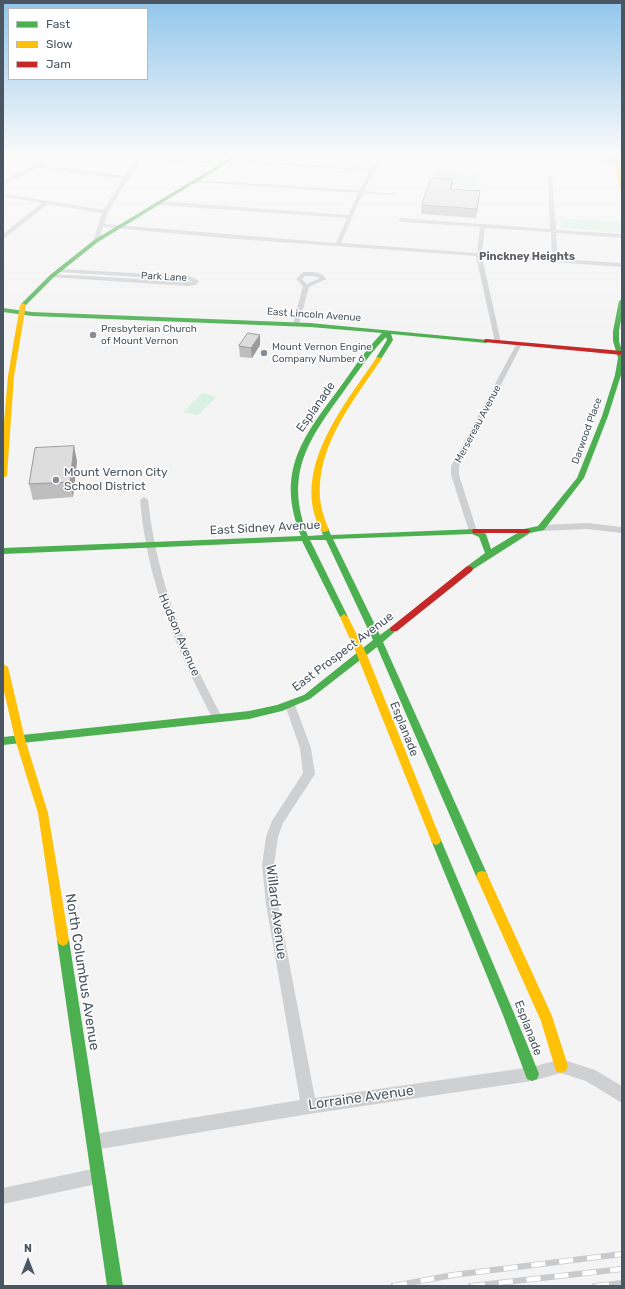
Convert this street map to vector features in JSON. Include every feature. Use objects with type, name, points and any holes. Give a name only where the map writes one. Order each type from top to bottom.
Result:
[{"type":"main road","points":[[3,476],[6,395],[23,304],[56,273],[96,241],[134,217]]},
{"type":"main road","points":[[622,301],[616,332],[616,345],[622,352]]},
{"type":"main road","name":"East Lincoln Avenue","points":[[3,310],[296,324],[622,352]]},
{"type":"main road","name":"Esplanade","points":[[532,1074],[506,1004],[460,900],[362,655],[306,538],[294,500],[295,478],[302,453],[323,416],[374,345],[387,332],[390,340],[387,346],[341,417],[323,448],[316,477],[316,497],[327,537],[384,653],[494,905],[547,1020],[561,1066]]},
{"type":"main road","name":"Darwood Place","points":[[541,528],[580,478],[584,470],[613,390],[622,360],[622,352]]},
{"type":"main road","name":"East Prospect Avenue","points":[[3,741],[218,719],[270,712],[290,705],[307,696],[362,655],[489,554],[527,531],[541,528]]},
{"type":"main road","points":[[473,531],[483,536],[489,554]]},
{"type":"main road","name":"East Sidney Avenue","points":[[3,551],[473,531],[527,531]]},
{"type":"main road","name":"North Columbus Avenue","points":[[3,666],[20,739],[43,813],[94,1142],[97,1176],[115,1286]]},
{"type":"street","points":[[3,237],[28,217]]},
{"type":"street","points":[[96,241],[103,217]]},
{"type":"street","points":[[338,244],[349,217]]},
{"type":"street","points":[[553,217],[555,260]]},
{"type":"street","points":[[401,220],[622,236]]},
{"type":"street","points":[[101,225],[622,265]]},
{"type":"street","points":[[482,226],[479,255],[498,342]]},
{"type":"street","name":"Park Lane","points":[[56,273],[195,282]]},
{"type":"street","points":[[296,324],[306,286]]},
{"type":"street","name":"Mersereau Avenue","points":[[473,531],[454,474],[455,466],[519,344]]},
{"type":"street","name":"Hudson Avenue","points":[[144,500],[149,545],[161,594],[176,633],[218,719]]},
{"type":"street","name":"East Prospect Avenue","points":[[541,528],[587,526],[622,530]]},
{"type":"street","name":"Willard Avenue","points":[[290,705],[306,748],[309,774],[278,821],[272,837],[268,864],[273,912],[309,1106]]},
{"type":"street","points":[[561,1066],[590,1075],[622,1094]]},
{"type":"street","name":"Lorraine Avenue","points":[[94,1142],[309,1106],[532,1074],[561,1066]]},
{"type":"street","points":[[3,1196],[97,1176]]},
{"type":"green space","points":[[561,218],[620,222],[622,232],[561,228]]},
{"type":"green space","points":[[202,393],[217,397],[198,415],[183,412]]},
{"type":"building","points":[[248,333],[260,335],[251,348],[239,346]]},
{"type":"building","points":[[74,446],[70,482],[29,484],[35,448]]},
{"type":"railway","points":[[393,1286],[453,1275],[622,1254]]},
{"type":"railway","points":[[471,1286],[622,1269]]},
{"type":"railway","points":[[595,1286],[622,1283]]},
{"type":"traffic: fast","points":[[23,305],[52,276],[96,241],[135,217]]},
{"type":"traffic: fast","points":[[469,569],[489,554],[527,531],[541,528],[580,478],[605,416],[618,375],[621,358],[616,341],[616,331],[622,301]]},
{"type":"traffic: fast","points":[[3,310],[32,314],[310,325],[486,341]]},
{"type":"traffic: fast","points":[[344,617],[307,543],[296,512],[294,484],[301,453],[315,428],[374,345],[387,332],[390,340],[379,358]]},
{"type":"traffic: fast","points":[[325,530],[384,653],[482,876]]},
{"type":"traffic: fast","points":[[473,531],[483,536],[489,554]]},
{"type":"traffic: fast","points":[[3,551],[476,531]]},
{"type":"traffic: fast","points":[[3,741],[249,715],[279,708],[307,697],[394,629]]},
{"type":"traffic: fast","points":[[436,840],[532,1074]]},
{"type":"traffic: fast","points":[[63,940],[115,1286]]},
{"type":"traffic: slow","points":[[3,476],[11,376],[23,305]]},
{"type":"traffic: slow","points":[[325,530],[318,509],[316,497],[316,479],[320,460],[336,424],[379,358]]},
{"type":"traffic: slow","points":[[344,617],[362,655],[436,840]]},
{"type":"traffic: slow","points":[[3,667],[20,739],[43,813],[63,940]]},
{"type":"traffic: slow","points":[[482,876],[547,1020],[561,1066]]},
{"type":"traffic: jam","points":[[486,341],[622,353]]},
{"type":"traffic: jam","points":[[476,531],[527,531]]},
{"type":"traffic: jam","points":[[394,629],[469,569]]},
{"type":"place","name":"Presbyterian Church of Mount Vernon","points":[[93,335]]},
{"type":"place","name":"Mount Vernon Engine Company Number 6","points":[[264,353]]},
{"type":"place","name":"Mount Vernon City School District","points":[[56,480]]},
{"type":"district","name":"Pinckney Heights","points":[[527,257]]}]
